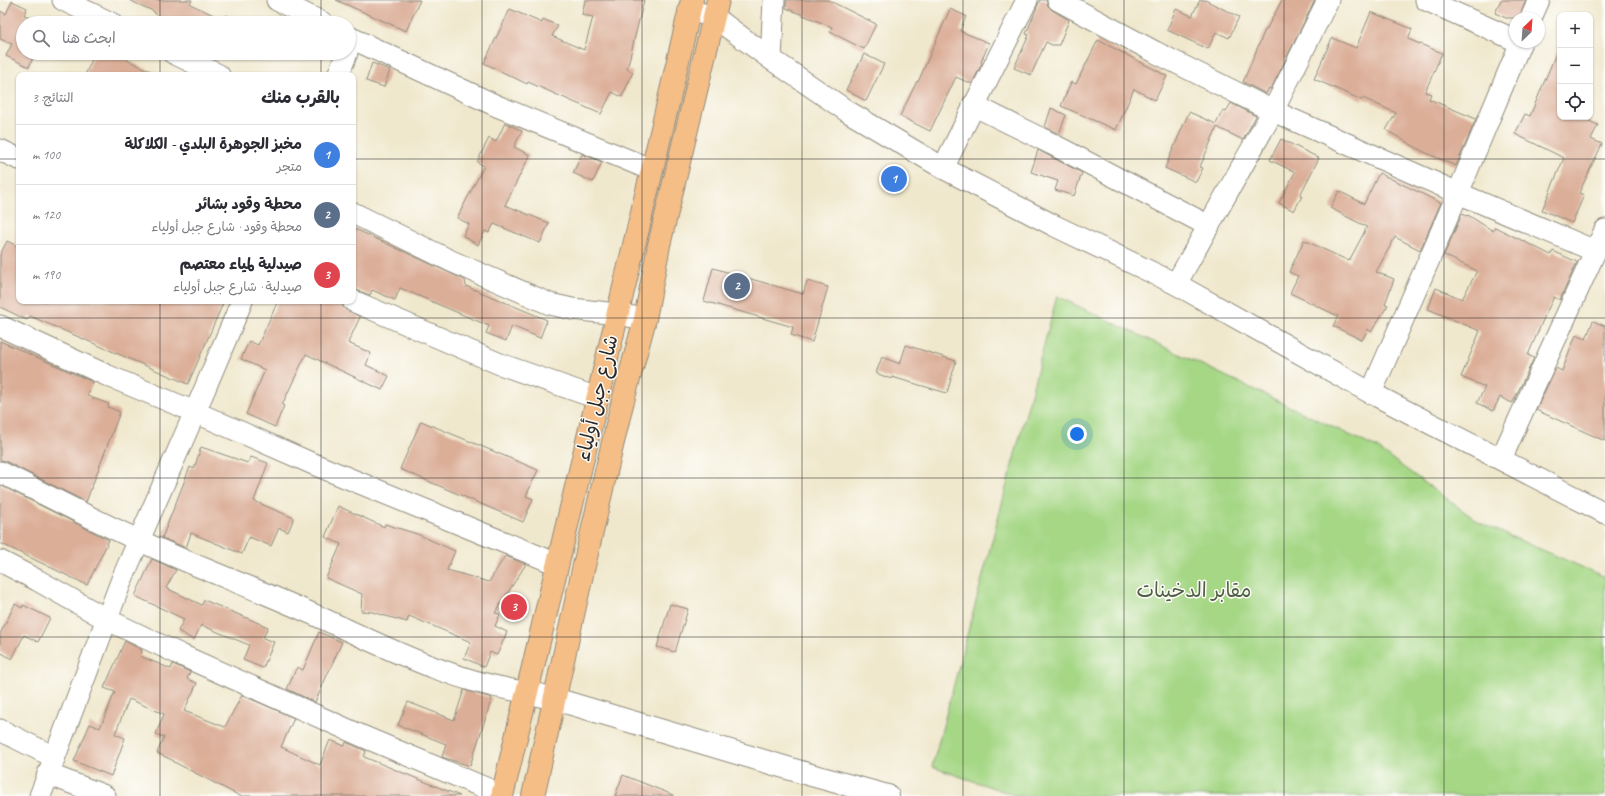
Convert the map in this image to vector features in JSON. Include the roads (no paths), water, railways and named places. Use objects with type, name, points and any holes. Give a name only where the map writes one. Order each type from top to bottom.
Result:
[{"type":"main road","name":"شارع جبل أولياء","points":[[502,796],[598,398],[690,5]]},
{"type":"main road","name":"شارع جبل أولياء","points":[[533,796],[621,408],[645,320],[659,245],[716,9]]},
{"type":"street","points":[[63,0],[96,16]]},
{"type":"street","points":[[771,60],[774,0]]},
{"type":"street","points":[[943,168],[973,105],[1027,0]]},
{"type":"street","points":[[1058,0],[1155,52],[1273,112],[1458,193],[1596,251]]},
{"type":"street","points":[[1176,284],[1273,112],[1328,0]]},
{"type":"street","points":[[1426,0],[1509,37]]},
{"type":"street","points":[[1534,12],[1539,0]]},
{"type":"street","points":[[281,1],[310,16]]},
{"type":"street","points":[[690,5],[716,9],[771,60],[847,111],[943,168],[1055,226],[1176,284],[1371,393],[1605,513]]},
{"type":"street","points":[[356,47],[652,170]]},
{"type":"street","points":[[1371,393],[1458,193],[1518,48]]},
{"type":"street","points":[[188,60],[213,72]]},
{"type":"street","points":[[339,72],[344,60]]},
{"type":"street","points":[[973,105],[1052,144],[1209,226]]},
{"type":"street","points":[[0,150],[16,158]]},
{"type":"street","points":[[356,214],[451,261],[550,304],[617,314],[645,320]]},
{"type":"street","points":[[1501,459],[1605,230]]},
{"type":"street","points":[[356,302],[500,364],[598,398]]},
{"type":"street","points":[[40,796],[106,619],[138,540],[241,304]]},
{"type":"street","points":[[0,326],[310,463],[557,564]]},
{"type":"street","points":[[0,472],[138,540],[465,679],[500,688],[555,698],[811,775],[888,796]]},
{"type":"street","points":[[0,561],[106,619],[180,655],[502,796]]},
{"type":"street","points":[[0,730],[51,766],[105,796]]},
{"type":"place","name":"مخبز الجوهرة البلدي - الكلاكلة","points":[[894,179]]},
{"type":"place","name":"محطة وقود بشائر","points":[[737,286]]},
{"type":"place","name":"صيدلية لمياء معتصم","points":[[514,607]]},
{"type":"park label","name":"مقابر الدخينات","points":[[1194,590]]}]
